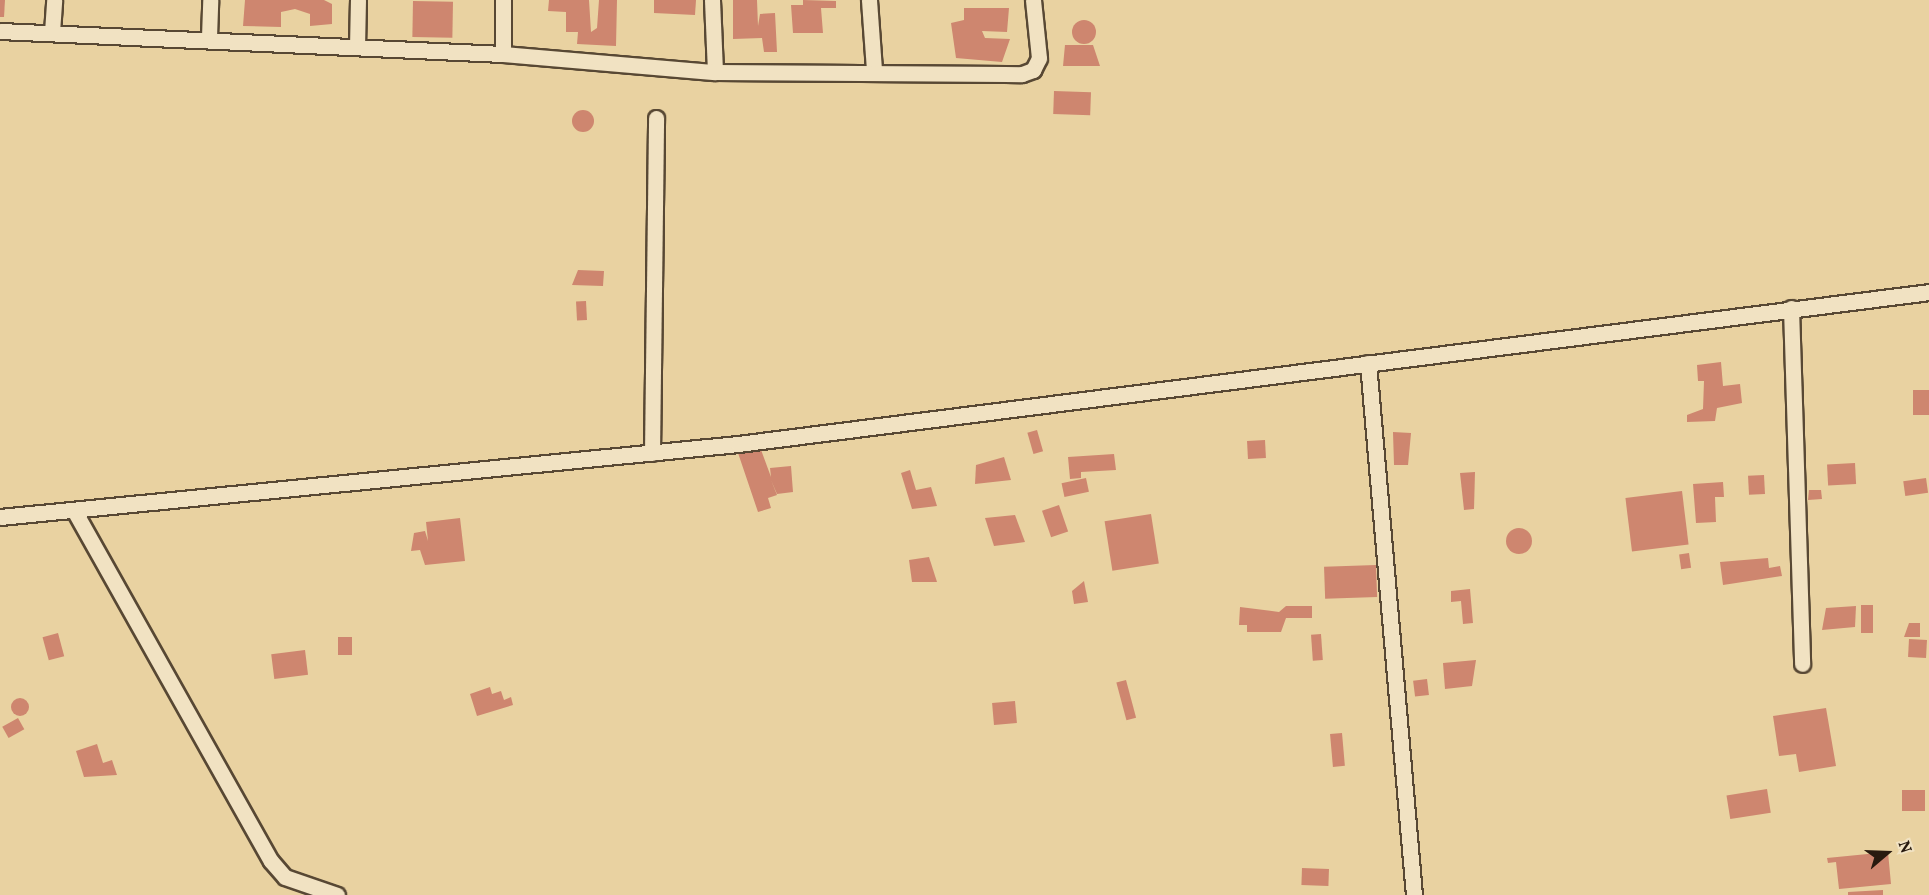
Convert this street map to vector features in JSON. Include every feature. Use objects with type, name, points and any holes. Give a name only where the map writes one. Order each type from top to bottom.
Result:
[{"type":"street","points":[[52,32],[54,0]]},
{"type":"street","points":[[209,37],[210,0]]},
{"type":"street","points":[[357,47],[358,0]]},
{"type":"street","points":[[503,0],[503,54]]},
{"type":"street","points":[[712,0],[715,72]]},
{"type":"street","points":[[869,0],[874,70]]},
{"type":"street","points":[[0,31],[209,37],[503,54],[715,72],[874,70],[1022,74],[1033,70],[1039,58],[1033,0]]},
{"type":"street","points":[[652,453],[656,118]]},
{"type":"street","points":[[0,517],[75,512],[652,453],[1929,292]]},
{"type":"street","points":[[1791,308],[1802,664]]},
{"type":"street","points":[[1368,363],[1414,895]]},
{"type":"street","points":[[75,512],[271,861],[285,877],[337,895]]},
{"type":"building","points":[[0,0],[5,0],[4,17],[0,17]]},
{"type":"building","points":[[245,0],[324,0],[332,4],[332,24],[310,26],[310,14],[295,9],[281,12],[281,27],[243,26]]},
{"type":"building","points":[[549,0],[589,0],[591,32],[597,28],[599,0],[617,0],[616,46],[577,44],[578,32],[566,32],[566,12],[548,11]]},
{"type":"building","points":[[654,0],[696,0],[695,15],[654,13]]},
{"type":"building","points":[[733,0],[757,0],[758,26],[760,14],[775,13],[777,52],[764,52],[762,38],[733,39]]},
{"type":"building","points":[[803,0],[836,1],[836,8],[821,8],[823,33],[793,33],[791,5],[803,5]]},
{"type":"building","points":[[413,1],[453,2],[452,38],[412,37]]},
{"type":"building","points":[[964,8],[1009,8],[1007,32],[982,31],[985,38],[1010,39],[1002,62],[956,58],[951,23],[964,20]]},
{"type":"building","points":[[1084,20],[1092,24],[1096,32],[1092,40],[1084,44],[1076,40],[1072,32],[1076,24]]},
{"type":"building","points":[[1065,45],[1093,45],[1100,66],[1063,66]]},
{"type":"building","points":[[1054,91],[1091,92],[1090,115],[1053,114]]},
{"type":"building","points":[[583,110],[591,113],[594,121],[591,129],[583,132],[575,129],[572,121],[575,113]]},
{"type":"building","points":[[578,270],[604,271],[603,286],[572,285]]},
{"type":"building","points":[[586,301],[587,320],[577,320],[576,302]]},
{"type":"building","points":[[1721,362],[1723,386],[1740,384],[1742,403],[1717,408],[1715,421],[1687,422],[1687,415],[1703,409],[1704,381],[1698,381],[1697,365]]},
{"type":"building","points":[[1913,390],[1929,390],[1929,415],[1913,415]]},
{"type":"building","points":[[1037,430],[1043,451],[1033,454],[1027,433]]},
{"type":"building","points":[[1393,432],[1411,433],[1408,465],[1394,465]]},
{"type":"building","points":[[1265,440],[1266,458],[1248,459],[1247,441]]},
{"type":"building","points":[[760,447],[771,477],[770,468],[791,466],[793,492],[777,494],[771,480],[777,495],[768,498],[771,508],[758,512],[737,450]]},
{"type":"building","points":[[1114,454],[1116,470],[1081,472],[1081,478],[1070,479],[1068,457]]},
{"type":"building","points":[[1004,457],[1011,480],[975,484],[976,465]]},
{"type":"building","points":[[1855,463],[1856,484],[1828,485],[1827,464]]},
{"type":"building","points":[[910,470],[916,490],[931,487],[937,506],[912,509],[901,473]]},
{"type":"building","points":[[1475,472],[1474,509],[1464,510],[1460,473]]},
{"type":"building","points":[[1764,475],[1765,494],[1749,495],[1748,476]]},
{"type":"building","points":[[1086,478],[1089,492],[1064,497],[1062,483]]},
{"type":"building","points":[[1926,478],[1928,493],[1905,496],[1903,481]]},
{"type":"building","points":[[1723,482],[1724,497],[1715,497],[1716,522],[1696,523],[1693,484]]},
{"type":"building","points":[[1809,490],[1821,490],[1822,499],[1808,500]]},
{"type":"building","points":[[1682,491],[1689,545],[1632,552],[1625,498]]},
{"type":"building","points":[[1059,505],[1068,531],[1051,537],[1042,511]]},
{"type":"building","points":[[1151,514],[1159,563],[1112,571],[1105,521]]},
{"type":"building","points":[[1015,515],[1025,542],[994,546],[985,518]]},
{"type":"building","points":[[460,518],[465,561],[425,565],[420,550],[411,551],[414,533],[425,531],[428,541],[426,522]]},
{"type":"building","points":[[1519,528],[1528,532],[1532,541],[1528,550],[1519,554],[1510,550],[1506,541],[1510,532]]},
{"type":"building","points":[[1689,553],[1691,568],[1681,569],[1679,554]]},
{"type":"building","points":[[929,557],[937,582],[912,582],[909,560]]},
{"type":"building","points":[[1768,558],[1769,568],[1780,566],[1782,576],[1723,585],[1720,562]]},
{"type":"building","points":[[1376,565],[1377,597],[1325,599],[1324,567]]},
{"type":"building","points":[[1084,581],[1088,602],[1074,604],[1072,591]]},
{"type":"building","points":[[1470,589],[1473,623],[1463,624],[1461,601],[1451,602],[1451,591]]},
{"type":"building","points":[[1861,605],[1873,605],[1873,633],[1861,633]]},
{"type":"building","points":[[1286,606],[1312,606],[1312,618],[1286,618],[1281,632],[1247,632],[1247,625],[1239,625],[1240,607],[1279,612]]},
{"type":"building","points":[[1856,606],[1855,627],[1822,630],[1826,608]]},
{"type":"building","points":[[1909,623],[1920,623],[1920,637],[1904,637]]},
{"type":"building","points":[[58,633],[64,656],[49,660],[43,637]]},
{"type":"building","points":[[1321,634],[1323,660],[1313,661],[1311,635]]},
{"type":"building","points":[[338,637],[352,637],[352,655],[338,655]]},
{"type":"building","points":[[1909,639],[1927,640],[1926,658],[1908,657]]},
{"type":"building","points":[[305,650],[308,675],[274,679],[271,654]]},
{"type":"building","points":[[1476,660],[1472,686],[1445,689],[1443,663]]},
{"type":"building","points":[[1427,679],[1429,695],[1415,697],[1413,681]]},
{"type":"building","points":[[1126,680],[1136,718],[1126,720],[1116,683]]},
{"type":"building","points":[[490,687],[492,694],[501,691],[504,700],[511,697],[513,705],[477,716],[470,694]]},
{"type":"building","points":[[20,698],[26,701],[29,707],[26,713],[20,716],[14,713],[11,707],[14,701]]},
{"type":"building","points":[[1015,701],[1017,723],[994,725],[992,703]]},
{"type":"building","points":[[1826,708],[1836,766],[1799,772],[1796,754],[1779,756],[1773,716]]},
{"type":"building","points":[[18,718],[24,729],[9,738],[2,727]]},
{"type":"building","points":[[1342,733],[1345,766],[1333,767],[1330,734]]},
{"type":"building","points":[[97,744],[103,763],[112,760],[117,775],[84,777],[76,751]]},
{"type":"building","points":[[1767,789],[1771,813],[1730,819],[1727,795]]},
{"type":"building","points":[[1902,790],[1925,790],[1925,811],[1902,811]]},
{"type":"building","points":[[1888,852],[1891,884],[1839,889],[1836,862],[1828,863],[1827,858]]},
{"type":"building","points":[[1302,868],[1329,869],[1328,886],[1301,885]]},
{"type":"building","points":[[1883,890],[1883,895],[1848,895],[1848,892]]}]
